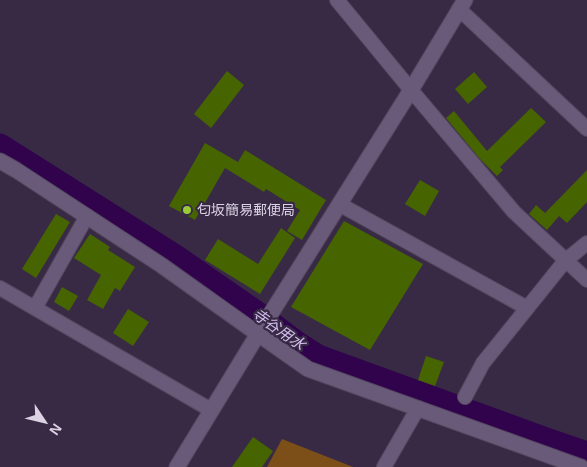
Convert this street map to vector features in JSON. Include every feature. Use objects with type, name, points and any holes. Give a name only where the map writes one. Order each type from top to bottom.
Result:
[{"type":"street","points":[[337,0],[514,212],[587,280]]},
{"type":"street","points":[[177,467],[462,5],[587,129]]},
{"type":"street","points":[[0,161],[161,265],[308,369],[581,467]]},
{"type":"street","points":[[339,204],[527,308]]},
{"type":"street","points":[[35,308],[87,216]]},
{"type":"street","points":[[465,398],[483,363],[565,261],[587,243]]},
{"type":"street","points":[[0,288],[211,410]]},
{"type":"street","points":[[384,467],[418,408]]},
{"type":"shaded area","points":[[282,439],[353,467],[267,467]]},
{"type":"building","points":[[227,71],[244,85],[211,128],[194,114]]},
{"type":"building","points":[[474,72],[487,87],[468,104],[455,89]]},
{"type":"building","points":[[531,108],[546,122],[500,167],[503,170],[497,176],[480,159],[446,118],[454,111],[487,151]]},
{"type":"building","points":[[205,143],[238,162],[245,150],[326,200],[302,240],[287,231],[300,210],[266,189],[264,192],[225,168],[195,220],[169,206]]},
{"type":"building","points":[[587,170],[587,202],[567,223],[559,216],[547,230],[529,214],[536,205],[545,213]]},
{"type":"building","points":[[420,180],[439,191],[425,216],[405,204]]},
{"type":"building","points":[[56,214],[70,222],[36,278],[22,269]]},
{"type":"building","points":[[344,221],[423,264],[370,350],[291,307]]},
{"type":"building","points":[[281,228],[295,238],[260,294],[205,260],[218,239],[258,264]]},
{"type":"building","points":[[90,234],[110,247],[108,250],[135,267],[120,291],[115,288],[103,309],[87,300],[101,275],[74,258]]},
{"type":"building","points":[[62,287],[78,296],[69,311],[54,302]]},
{"type":"building","points":[[128,309],[149,322],[133,346],[113,333]]},
{"type":"building","points":[[426,356],[444,362],[435,386],[418,380]]},
{"type":"building","points":[[253,437],[273,451],[262,467],[232,467]]},
{"type":"waterway","name":"寺谷用水","points":[[0,146],[174,256],[318,357],[587,454]]},
{"type":"place","name":"匂坂簡易郵便局","points":[[187,210]]}]
